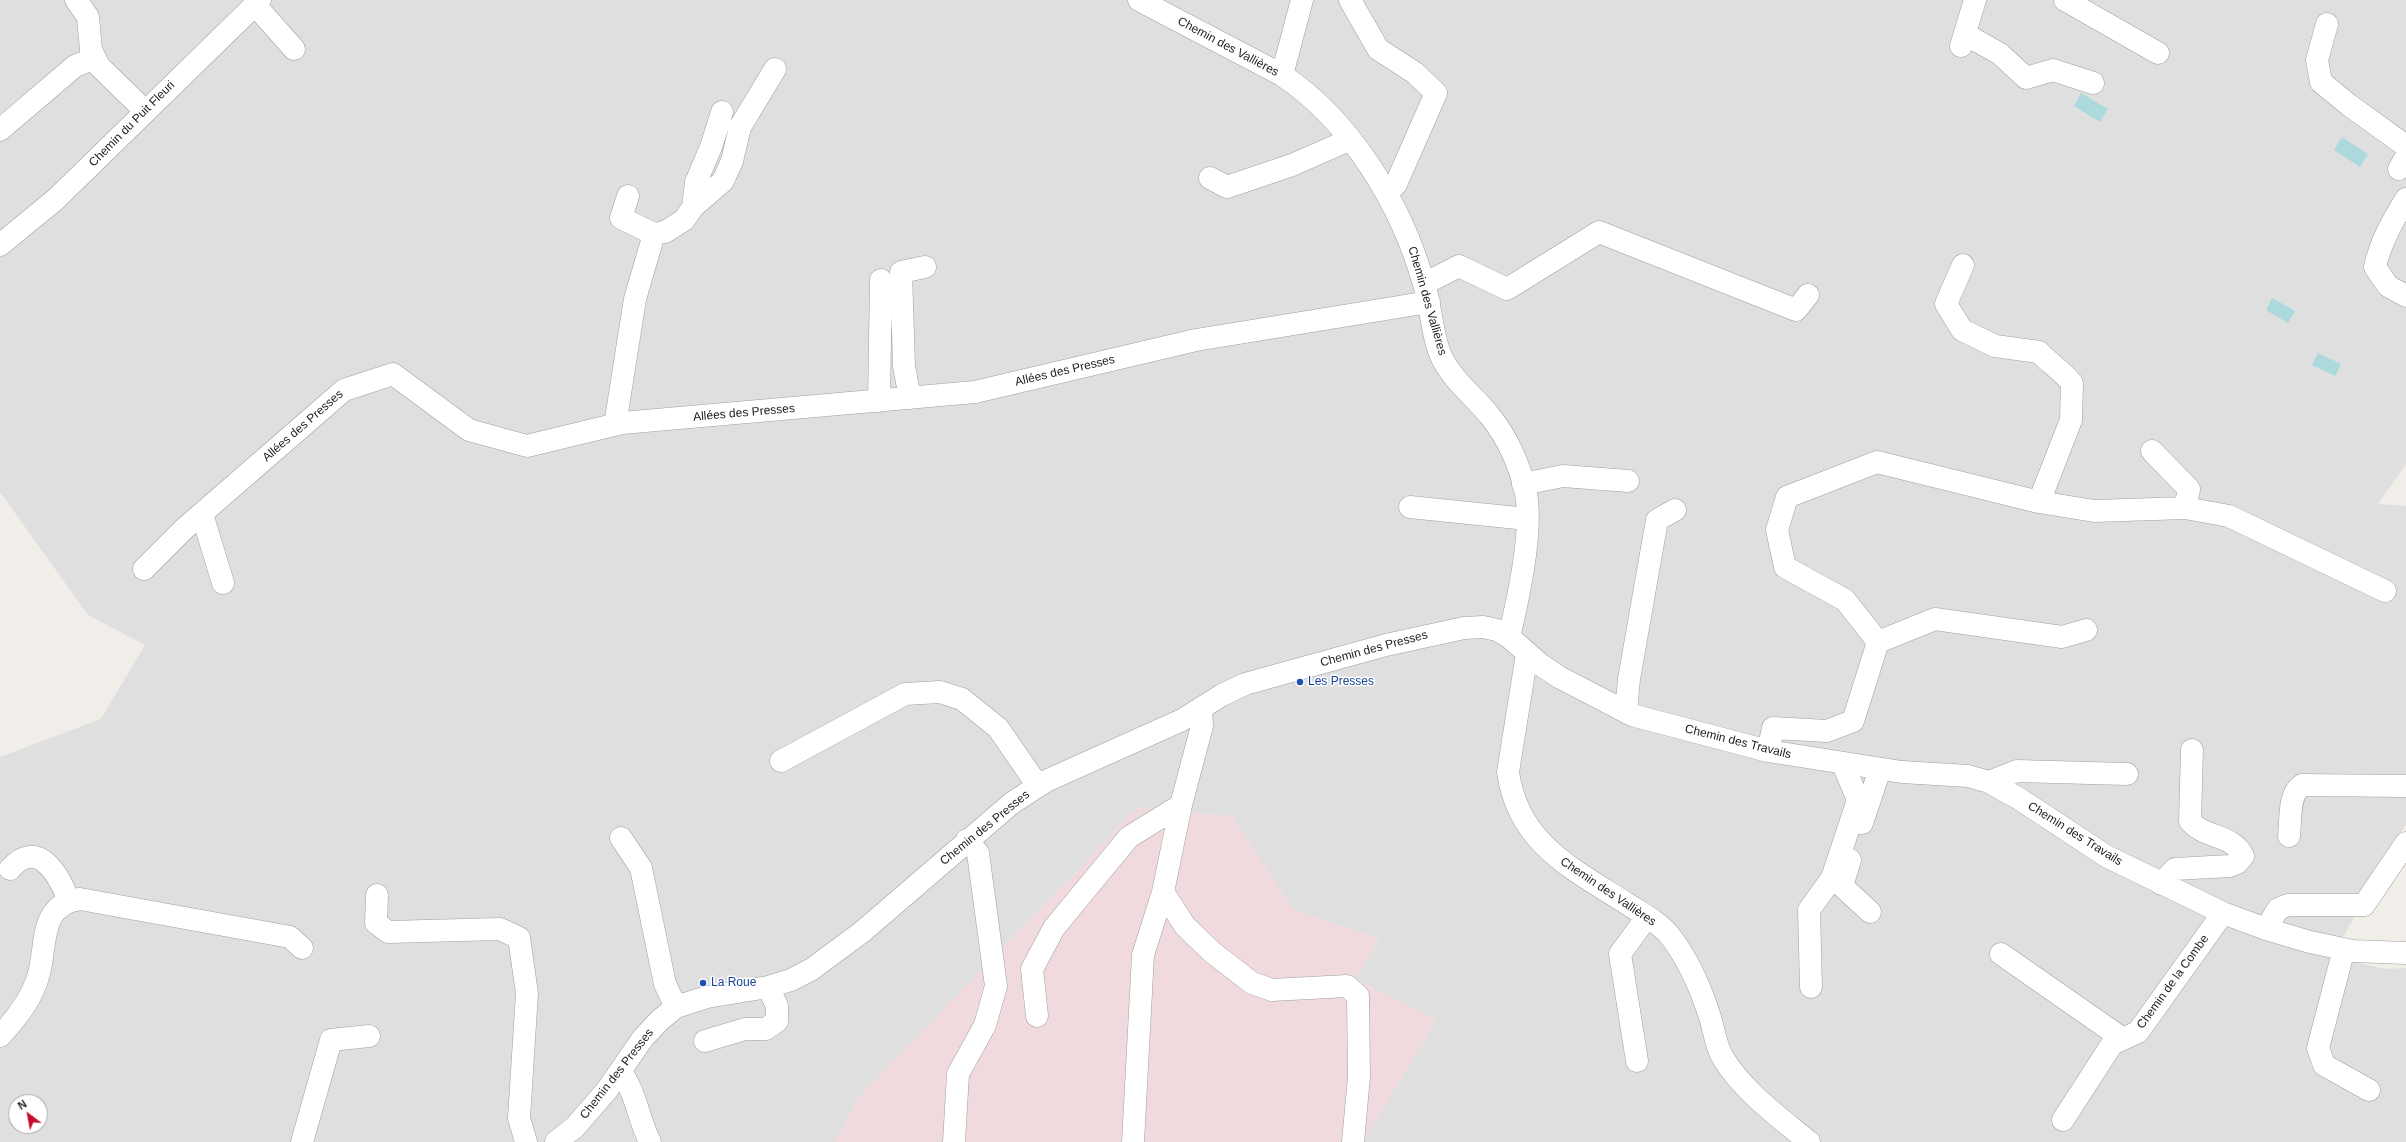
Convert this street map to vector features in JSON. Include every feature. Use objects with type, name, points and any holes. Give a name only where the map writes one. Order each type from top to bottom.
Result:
[{"type":"street","points":[[76,0],[88,17],[90,50],[99,66],[145,111]]},
{"type":"street","name":"Chemin des Vallières","points":[[1138,0],[1282,75],[1316,102],[1372,169],[1395,206],[1411,246],[1427,293],[1441,356],[1461,386],[1490,416],[1508,443],[1526,495],[1527,519],[1520,580],[1509,637]]},
{"type":"street","points":[[1282,75],[1302,0]]},
{"type":"street","points":[[1350,0],[1378,48],[1415,73],[1436,93],[1396,184],[1387,194]]},
{"type":"street","points":[[1975,0],[1963,40],[2000,54],[2026,78],[2052,70],[2092,83]]},
{"type":"street","points":[[2065,0],[2158,53]]},
{"type":"street","points":[[258,2],[294,49]]},
{"type":"street","name":"Chemin du Puit Fleuri","points":[[0,246],[56,199],[258,2]]},
{"type":"street","points":[[2327,24],[2318,60],[2321,82],[2349,105],[2406,146]]},
{"type":"street","points":[[0,130],[75,66],[95,58]]},
{"type":"street","points":[[628,196],[621,218],[654,234],[665,232],[684,220],[693,207],[723,181],[732,161],[740,127],[775,69]]},
{"type":"street","points":[[693,207],[696,182],[711,147],[722,112]]},
{"type":"street","points":[[1210,178],[1227,187],[1292,165],[1349,140]]},
{"type":"street","points":[[2406,199],[2392,221],[2377,257],[2375,268],[2388,286],[2406,296]]},
{"type":"street","name":"Allées des Presses","points":[[144,569],[202,514],[344,390],[393,374],[469,430],[527,446],[615,425],[975,392],[1196,340],[1427,293],[1459,266],[1507,289],[1599,232],[1796,310],[1808,295]]},
{"type":"street","points":[[615,425],[635,299],[654,234]]},
{"type":"street","points":[[1963,265],[1946,304],[1962,330],[1995,346],[2039,352],[2048,362],[2060,369],[2072,383],[2071,420],[2039,502]]},
{"type":"street","points":[[910,398],[904,366],[901,272],[925,267]]},
{"type":"street","points":[[879,400],[881,280]]},
{"type":"street","points":[[1999,362],[2039,367],[2048,362]]},
{"type":"street","points":[[2152,451],[2189,489],[2185,508]]},
{"type":"street","points":[[1878,642],[1845,600],[1785,567],[1778,530],[1787,497],[1877,462],[2039,502],[2094,512],[2185,508],[2228,516],[2385,590]]},
{"type":"street","points":[[1523,484],[1563,476],[1628,481]]},
{"type":"street","points":[[1410,507],[1527,519]]},
{"type":"street","points":[[1626,712],[1629,679],[1657,520],[1675,510]]},
{"type":"street","points":[[202,514],[223,583]]},
{"type":"street","points":[[1878,642],[1936,619],[2062,637],[2086,630]]},
{"type":"street","name":"Chemin des Presses","points":[[556,1142],[575,1128],[620,1071],[643,1038],[660,1020],[676,1007],[707,997],[768,987],[791,980],[836,953],[1012,803],[1038,786],[1182,720],[1222,695],[1246,684],[1441,632],[1483,627],[1497,630],[1509,637]]},
{"type":"street","name":"Chemin des Travails","points":[[1509,637],[1527,654],[1559,677],[1626,712],[1768,751],[1880,769],[1968,776],[1989,782],[2018,798],[2106,856],[2161,884],[2223,912],[2266,929],[2344,949],[2387,954],[2406,953]]},
{"type":"street","points":[[1768,751],[1773,728],[1827,731],[1853,720],[1878,642]]},
{"type":"street","name":"Chemin des Vallières","points":[[1527,654],[1508,772],[1510,790],[1516,806],[1537,840],[1554,855],[1647,916],[1669,935],[1685,959],[1702,992],[1722,1057],[1736,1076],[1768,1107],[1809,1142]]},
{"type":"street","points":[[781,761],[905,694],[940,692],[962,700],[998,728],[1038,786]]},
{"type":"street","points":[[1133,1142],[1144,955],[1163,892],[1181,805],[1202,726],[1201,708]]},
{"type":"street","points":[[2161,884],[2175,869],[2230,866],[2243,856],[2239,848],[2231,841],[2197,830],[2190,821],[2192,750]]},
{"type":"street","points":[[1811,987],[1809,910],[1832,878],[1858,800],[1843,764]]},
{"type":"street","points":[[1870,912],[1842,886],[1880,769]]},
{"type":"street","points":[[1989,782],[2017,771],[2128,774]]},
{"type":"street","points":[[2289,836],[2293,800],[2297,788],[2302,785],[2406,786]]},
{"type":"street","points":[[1037,1016],[1032,969],[1054,928],[1129,837],[1181,805]]},
{"type":"street","points":[[622,838],[641,868],[665,984],[676,1007]]},
{"type":"street","points":[[954,1142],[958,1074],[985,1025],[996,986],[978,853],[968,840]]},
{"type":"street","points":[[2266,929],[2278,909],[2288,905],[2364,906],[2406,843]]},
{"type":"street","points":[[10,870],[19,860],[30,856],[44,861],[61,881],[68,901]]},
{"type":"street","points":[[1163,892],[1185,926],[1212,952],[1252,984],[1272,990],[1347,986],[1358,996],[1359,1076],[1353,1142]]},
{"type":"street","points":[[377,895],[376,923],[388,932],[500,929],[519,938],[527,994],[519,1118],[526,1142]]},
{"type":"street","points":[[0,1036],[19,1017],[32,993],[37,982],[48,922],[58,906],[68,901],[80,899],[290,937],[302,948]]},
{"type":"street","name":"Chemin de la Combe","points":[[2063,1120],[2112,1044],[2138,1032],[2223,912]]},
{"type":"street","points":[[1637,1061],[1620,954],[1647,916]]},
{"type":"street","points":[[2344,949],[2318,1048],[2324,1065],[2369,1090]]},
{"type":"street","points":[[2001,954],[2123,1039]]},
{"type":"street","points":[[705,1041],[745,1029],[766,1029],[777,1021],[777,1006],[768,987]]},
{"type":"street","points":[[302,1142],[331,1040],[369,1036]]},
{"type":"street","points":[[620,1071],[632,1090],[639,1116],[650,1142]]},
{"type":"shaded area","points":[[0,0],[2406,0],[2406,464],[2378,504],[2406,506],[2406,824],[2332,957],[2385,969],[2406,968],[2406,1142],[1362,1142],[1437,1020],[1356,979],[1379,939],[1293,910],[1232,816],[1137,808],[858,1098],[835,1142],[0,1142],[0,757],[101,719],[145,645],[88,615],[0,492]]},
{"type":"shaded area","points":[[1137,808],[1232,816],[1293,910],[1379,939],[1356,979],[1437,1020],[1362,1142],[835,1142],[858,1098]]},
{"type":"water","points":[[2081,93],[2108,109],[2100,122],[2074,106]]},
{"type":"water","points":[[2342,137],[2368,154],[2360,167],[2334,150]]},
{"type":"water","points":[[2272,298],[2295,311],[2288,323],[2266,310]]},
{"type":"water","points":[[2318,353],[2341,364],[2335,376],[2312,365]]},
{"type":"place","name":"Les Presses","points":[[1300,682]]},
{"type":"place","name":"La Roue","points":[[703,983]]}]
